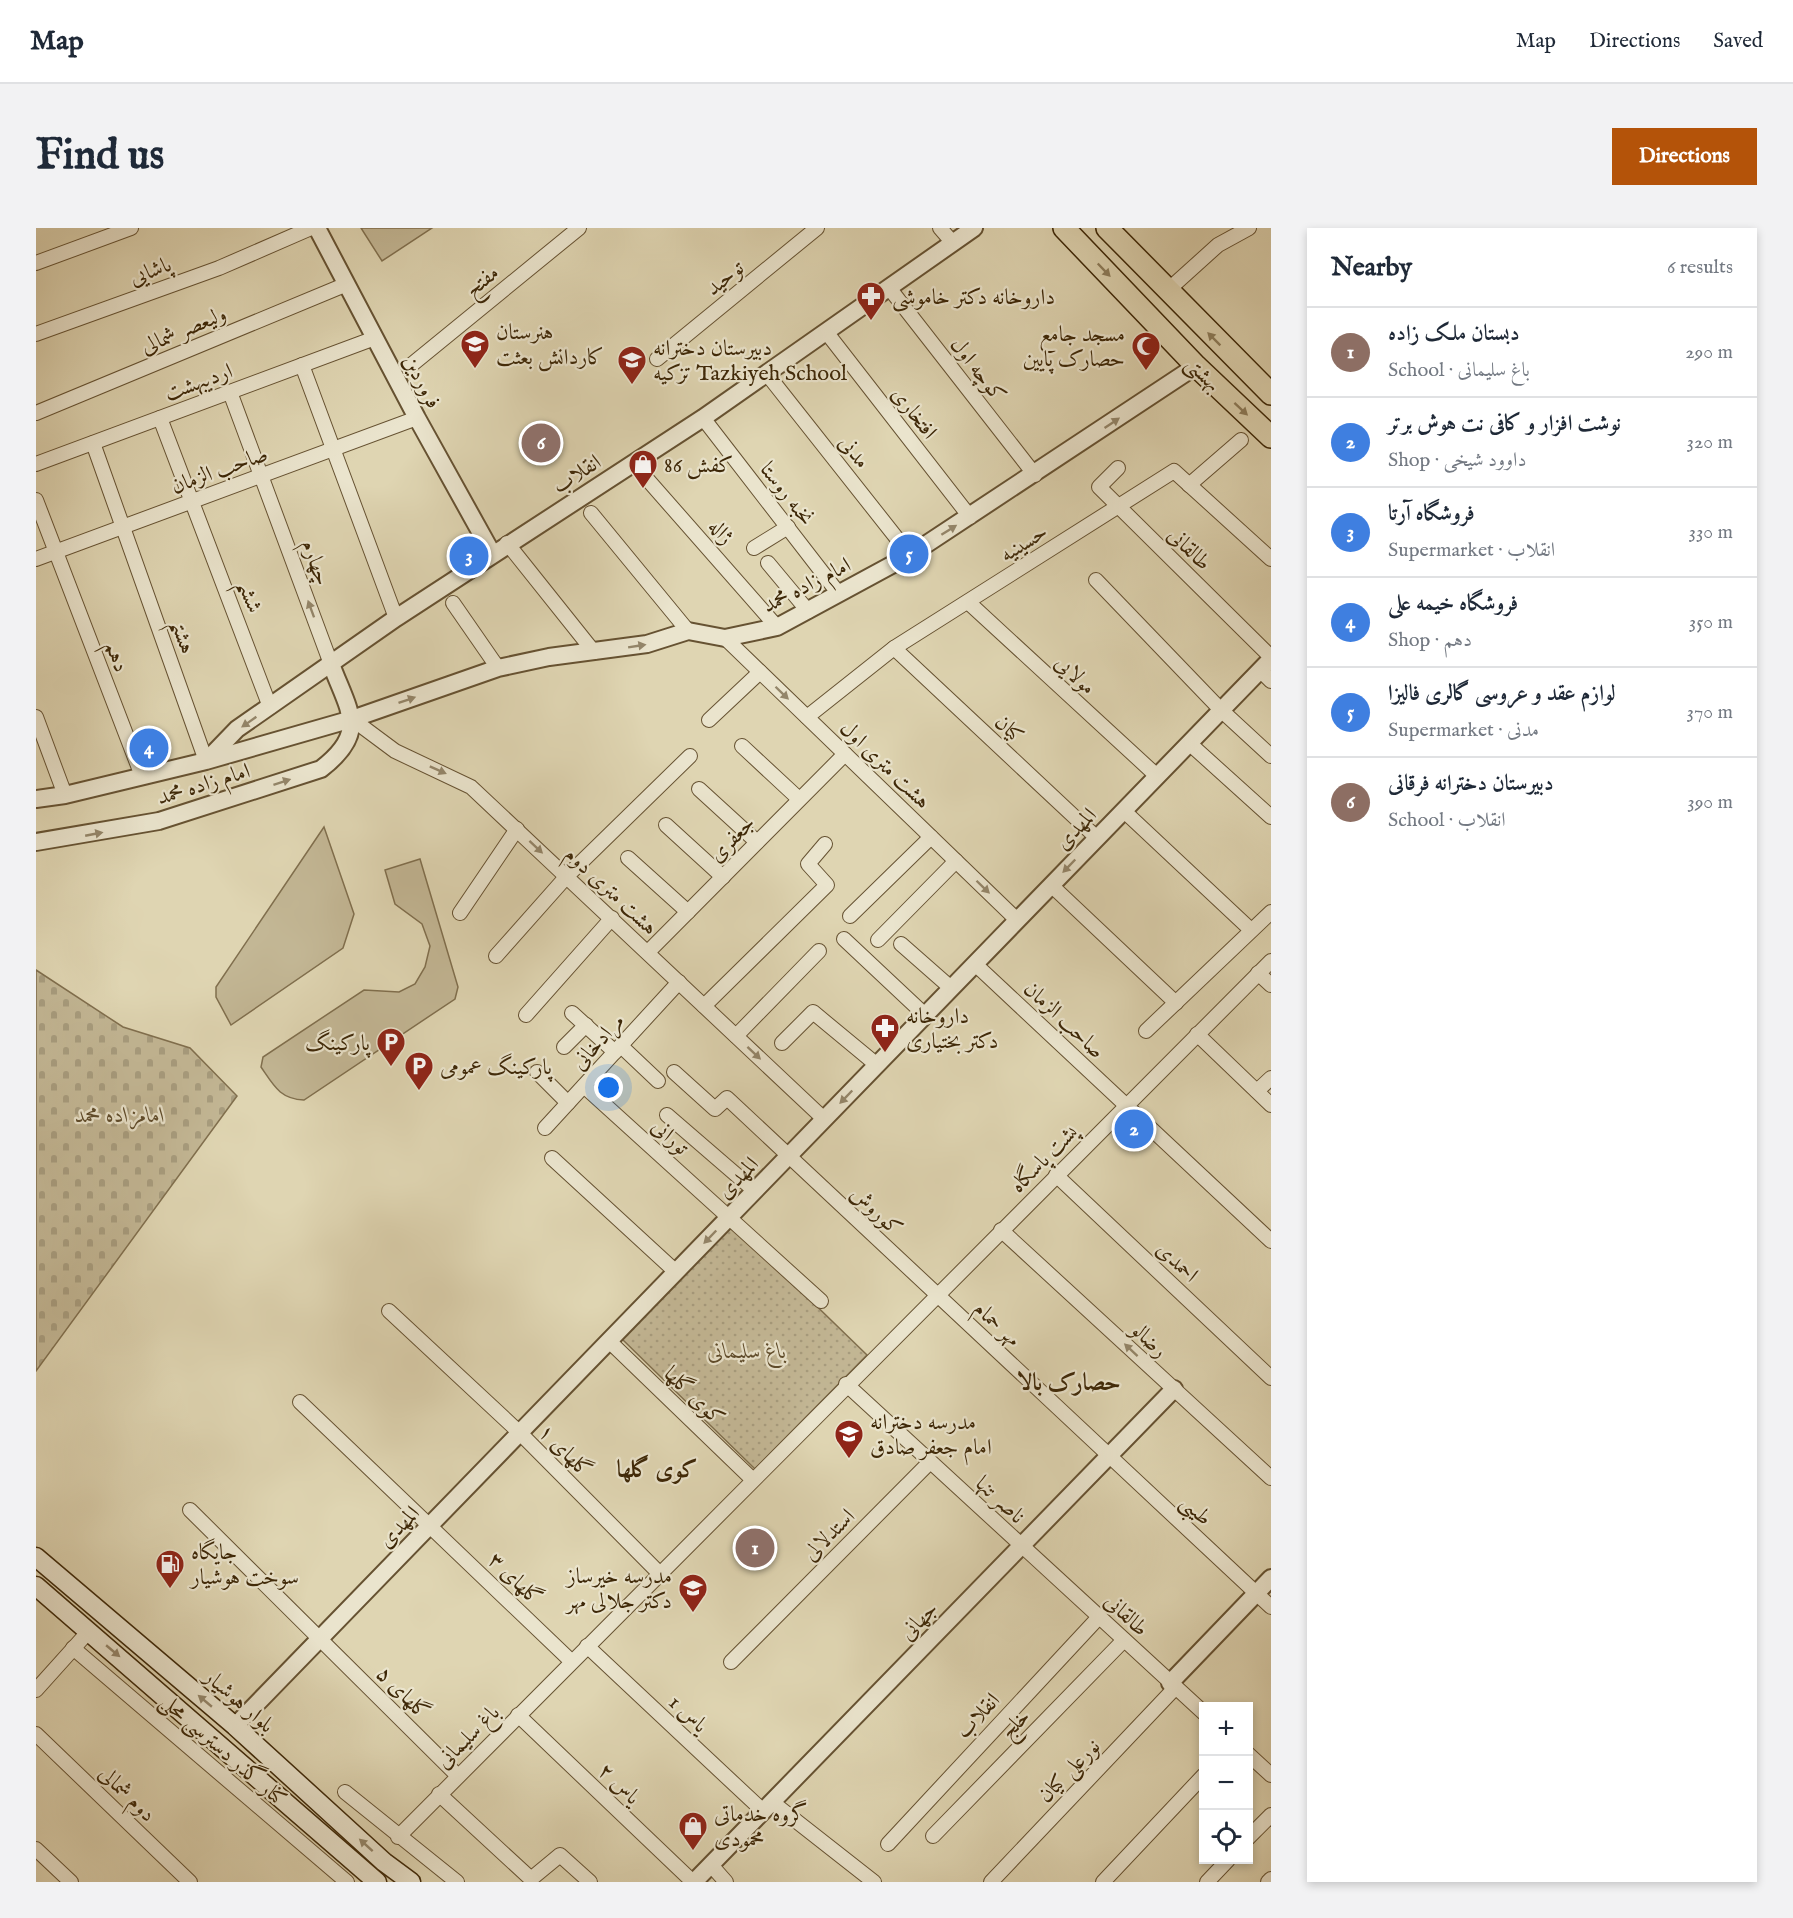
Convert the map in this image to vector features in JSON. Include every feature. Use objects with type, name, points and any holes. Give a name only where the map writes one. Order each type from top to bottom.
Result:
[{"type":"main road","name":"بهشتی","points":[[1064,228],[1196,366],[1271,437]]},
{"type":"main road","name":"بهشتی","points":[[1107,228],[1271,394]]},
{"type":"main road","name":"بلوار هوشیار","points":[[36,1557],[235,1726],[384,1862],[411,1882]]},
{"type":"main road","name":"بلوار هوشیار","points":[[36,1586],[373,1881]]},
{"type":"street","points":[[36,263],[131,228]]},
{"type":"street","name":"پاشایی","points":[[36,334],[219,268],[311,228]]},
{"type":"street","name":"فروردین","points":[[317,228],[417,418],[492,553]]},
{"type":"street","name":"مفتح","points":[[410,366],[579,228]]},
{"type":"street","points":[[940,228],[953,243]]},
{"type":"street","name":"انقلاب","points":[[206,760],[237,729],[396,618],[507,543],[703,418],[974,228]]},
{"type":"street","points":[[1167,291],[1218,245],[1249,228]]},
{"type":"street","name":"توحید","points":[[657,359],[815,229]]},
{"type":"street","name":"ولیعصر شمالی","points":[[36,413],[347,284]]},
{"type":"street","name":"کوچه اول","points":[[890,289],[1035,475]]},
{"type":"street","name":"افتخاری","points":[[827,333],[970,517]]},
{"type":"street","name":"اردیبهشت","points":[[36,464],[375,338]]},
{"type":"street","points":[[302,365],[396,618]]},
{"type":"street","name":"امام زاده محمد","points":[[36,800],[206,760],[352,719],[498,668],[549,657],[647,644],[688,631],[725,638],[744,636],[777,627],[910,555],[1035,475],[1196,366]]},
{"type":"street","name":"مدنی","points":[[767,374],[910,555]]},
{"type":"street","name":"چهارم","points":[[230,392],[263,475],[331,664]]},
{"type":"street","name":"ششم","points":[[160,418],[270,707]]},
{"type":"street","name":"صاحب الزمان","points":[[36,559],[417,418]]},
{"type":"street","name":"نخبه روستا","points":[[703,418],[839,594]]},
{"type":"street","points":[[1241,440],[1190,485],[1271,559]]},
{"type":"street","name":"هشتم","points":[[93,442],[206,760]]},
{"type":"street","name":"ژاله","points":[[633,463],[777,627]]},
{"type":"street","name":"طالقانی","points":[[1118,468],[1100,487],[1268,667]]},
{"type":"street","name":"حسینیه","points":[[807,717],[894,648],[1174,471],[1190,485]]},
{"type":"street","name":"دهم","points":[[36,500],[142,776]]},
{"type":"street","points":[[591,513],[688,631]]},
{"type":"street","points":[[754,548],[788,527]]},
{"type":"street","points":[[507,543],[594,652]]},
{"type":"street","points":[[768,563],[808,611]]},
{"type":"street","points":[[1096,580],[1221,710],[1271,756]]},
{"type":"street","name":"مولایی","points":[[968,602],[1157,776]]},
{"type":"street","points":[[453,603],[498,668]]},
{"type":"street","name":"هشت متری اول","points":[[725,638],[1017,920]]},
{"type":"street","name":"کیان","points":[[894,648],[1097,838]]},
{"type":"street","points":[[331,664],[352,719]]},
{"type":"street","name":"المهدی","points":[[235,1726],[1221,710],[1268,667]]},
{"type":"street","points":[[709,720],[760,672]]},
{"type":"street","points":[[36,717],[65,795]]},
{"type":"street","name":"امام زاده محمد","points":[[36,842],[159,821],[321,770],[338,756],[347,743],[352,719]]},
{"type":"street","name":"هشت متری دوم","points":[[352,719],[395,752],[471,787],[824,1119]]},
{"type":"street","points":[[1189,743],[1271,817]]},
{"type":"street","points":[[742,746],[799,800]]},
{"type":"street","name":"جعفری","points":[[648,952],[845,754]]},
{"type":"street","points":[[496,956],[567,876],[690,756]]},
{"type":"street","points":[[699,789],[757,842]]},
{"type":"street","points":[[1124,811],[1251,930]]},
{"type":"street","points":[[666,825],[723,877]]},
{"type":"street","points":[[460,913],[517,829]]},
{"type":"street","points":[[850,916],[931,837]]},
{"type":"street","points":[[704,1006],[827,885],[808,864],[825,844]]},
{"type":"street","points":[[628,858],[688,912]]},
{"type":"street","points":[[878,940],[956,861]]},
{"type":"street","points":[[1051,885],[1176,1003]]},
{"type":"street","points":[[1146,1031],[1271,912]]},
{"type":"street","points":[[526,1015],[612,918]]},
{"type":"street","points":[[844,939],[925,1015]]},
{"type":"street","points":[[901,944],[951,988]]},
{"type":"street","points":[[736,1036],[819,951]]},
{"type":"street","name":"پشت پاسگاه","points":[[846,1384],[1271,961]]},
{"type":"street","name":"صاحب الزمان","points":[[975,964],[1271,1241]]},
{"type":"street","points":[[1258,973],[1271,985]]},
{"type":"street","name":"مرادخانی","points":[[545,1128],[679,982]]},
{"type":"street","points":[[782,1043],[813,1012],[876,1065]]},
{"type":"street","points":[[572,1013],[658,1081]]},
{"type":"street","points":[[564,1047],[586,1025]]},
{"type":"street","points":[[1197,1034],[1271,1105]]},
{"type":"street","points":[[537,1072],[568,1103]]},
{"type":"street","name":"کوروش","points":[[674,1072],[714,1109],[727,1098],[936,1294]]},
{"type":"street","points":[[1257,1091],[1271,1078]]},
{"type":"street","name":"تورانی","points":[[584,1086],[821,1301]]},
{"type":"street","points":[[667,1114],[755,1191]]},
{"type":"street","points":[[552,1158],[676,1272]]},
{"type":"street","name":"احمدی","points":[[1056,1175],[1271,1378]]},
{"type":"street","name":"رضالو","points":[[1001,1230],[1271,1478]]},
{"type":"street","name":"مهر حمام","points":[[936,1294],[1110,1456]]},
{"type":"street","name":"گلهای ۱","points":[[389,1311],[520,1433],[659,1573]]},
{"type":"street","name":"کوی گلها","points":[[609,1341],[752,1479]]},
{"type":"street","name":"ناصر تنها","points":[[846,1384],[1022,1546]]},
{"type":"street","name":"باغ سلیمانی","points":[[398,1837],[846,1384]]},
{"type":"street","name":"جهانی","points":[[694,1882],[1174,1389]]},
{"type":"street","name":"گلهای ۳","points":[[300,1402],[572,1661]]},
{"type":"street","name":"طیبی","points":[[1110,1456],[1271,1607]]},
{"type":"street","name":"استدلالی","points":[[731,1662],[930,1462]]},
{"type":"street","name":"گلهای ۵","points":[[190,1510],[458,1776]]},
{"type":"street","name":"طالقانی","points":[[1022,1546],[1199,1709]]},
{"type":"street","points":[[1173,1685],[1271,1578]]},
{"type":"street","name":"انقلاب","points":[[888,1844],[1099,1617]]},
{"type":"street","points":[[36,1690],[89,1631]]},
{"type":"street","name":"خلج","points":[[933,1836],[1124,1640]]},
{"type":"street","name":"یاس 1","points":[[586,1646],[768,1807],[874,1882]]},
{"type":"street","name":"کنار گذر دسترسی محلی","points":[[74,1648],[346,1882]]},
{"type":"street","name":"نورعلی کیان","points":[[991,1882],[1173,1685]]},
{"type":"street","name":"یاس ۲","points":[[518,1715],[694,1882]]},
{"type":"street","name":"دوم شمالی","points":[[36,1734],[190,1882]]},
{"type":"street","points":[[1250,1756],[1271,1775]]},
{"type":"street","points":[[1103,1882],[1199,1779]]},
{"type":"street","points":[[345,1792],[398,1837],[457,1882]]},
{"type":"street","points":[[439,1794],[531,1879],[560,1855],[590,1882]]},
{"type":"street","points":[[1253,1833],[1271,1815]]},
{"type":"street","points":[[36,1849],[71,1882]]},
{"type":"street","points":[[1207,1882],[1224,1864]]},
{"type":"street","points":[[711,1865],[726,1882]]},
{"type":"green space","points":[[361,228],[432,228],[382,261]]},
{"type":"green space","points":[[324,827],[354,914],[343,948],[231,1025],[216,997],[216,987]]},
{"type":"green space","points":[[420,859],[458,987],[455,999],[304,1100],[283,1094],[274,1086],[261,1067],[263,1057],[364,990],[399,992],[415,984],[425,967],[430,946],[422,924],[395,904],[385,870]]},
{"type":"green space","name":"امامزاده محمد","points":[[36,970],[123,1027],[190,1048],[237,1096],[36,1371]]},
{"type":"green space","name":"باغ سلیمانی","points":[[733,1225],[867,1355],[755,1469],[622,1339]]},
{"type":"place","name":"داروخانه دکتر خاموشی","points":[[871,322]]},
{"type":"place","name":"هنرستان کاردانش بعثت","points":[[475,370]]},
{"type":"place","name":"مسجد جامع حصارک پایین","points":[[1146,372]]},
{"type":"place","name":"دبیرستان دخترانه تزكيه Tazkiyeh School","points":[[632,386]]},
{"type":"place","name":"دبیرستان دخترانه فرقانی","points":[[541,443]]},
{"type":"place","name":"کفش 86","points":[[643,490]]},
{"type":"place","name":"لوازم عقد و عروسی گالری فالیزا","points":[[909,554]]},
{"type":"place","name":"فروشگاه آرتا","points":[[469,556]]},
{"type":"place","name":"فروشگاه خیمه علی","points":[[149,748]]},
{"type":"place","name":"داروخانه دکتر بختیاری","points":[[885,1054]]},
{"type":"place","name":"پارکینگ","points":[[391,1068]]},
{"type":"place","name":"پارکینگ عمومی","points":[[419,1092]]},
{"type":"place","name":"نوشت افزار و کافی نت هوش برتر","points":[[1134,1129]]},
{"type":"place","name":"مدرسه دخترانه امام جعفر صادق","points":[[849,1460]]},
{"type":"place","name":"دبستان ملک زاده","points":[[755,1548]]},
{"type":"place","name":"جایگاه سوخت هوشیار","points":[[170,1590]]},
{"type":"place","name":"مدرسه خیرساز دکتر جلالی مهر","points":[[693,1614]]},
{"type":"place","name":"گروه خدماتی محمودی","points":[[693,1852]]},
{"type":"district","name":"حصارک بالا","points":[[1069,1382]]},
{"type":"district","name":"کوی گلها","points":[[657,1469]]}]
